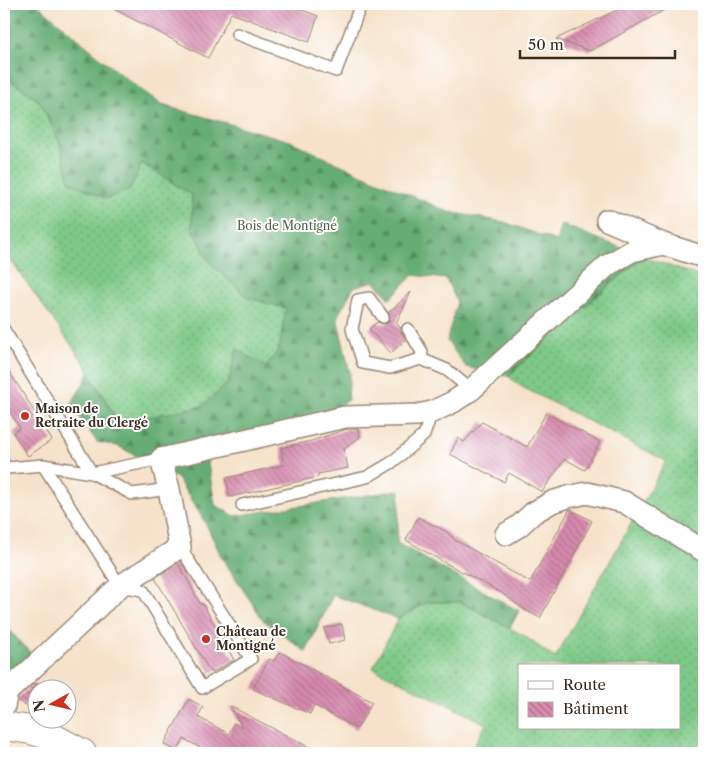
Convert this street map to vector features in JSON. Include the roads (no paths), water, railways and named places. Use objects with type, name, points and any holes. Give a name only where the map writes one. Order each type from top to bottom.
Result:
[{"type":"street","points":[[607,220],[663,244],[704,257]]},
{"type":"street","points":[[4,706],[7,692],[120,586],[180,547],[161,459],[345,417],[418,415],[432,412],[453,402],[471,390],[608,265],[632,251],[663,244]]},
{"type":"street","points":[[506,534],[519,526],[533,513],[552,502],[587,493],[624,502],[704,551]]},
{"type":"street","points":[[4,726],[48,735],[82,753]]},
{"type":"lane","points":[[237,34],[336,71],[361,4]]},
{"type":"lane","points":[[383,317],[369,298],[358,300],[352,329],[363,363],[390,368],[421,359],[447,370],[471,390]]},
{"type":"lane","points":[[408,329],[422,352],[421,359]]},
{"type":"lane","points":[[4,330],[92,473]]},
{"type":"lane","points":[[242,505],[367,477],[391,463],[424,435],[432,412]]},
{"type":"lane","points":[[92,473],[161,459]]},
{"type":"lane","points":[[4,464],[7,468],[43,465],[92,473],[132,494],[168,489]]},
{"type":"lane","points":[[43,465],[120,586],[143,590],[202,688],[251,658],[180,547]]},
{"type":"place","name":"Maison de Retraite du Clergé","points":[[25,416]]},
{"type":"place","name":"Château de Montigné","points":[[206,639]]},
{"type":"park label","name":"Bois de Montigné","points":[[287,226]]}]
